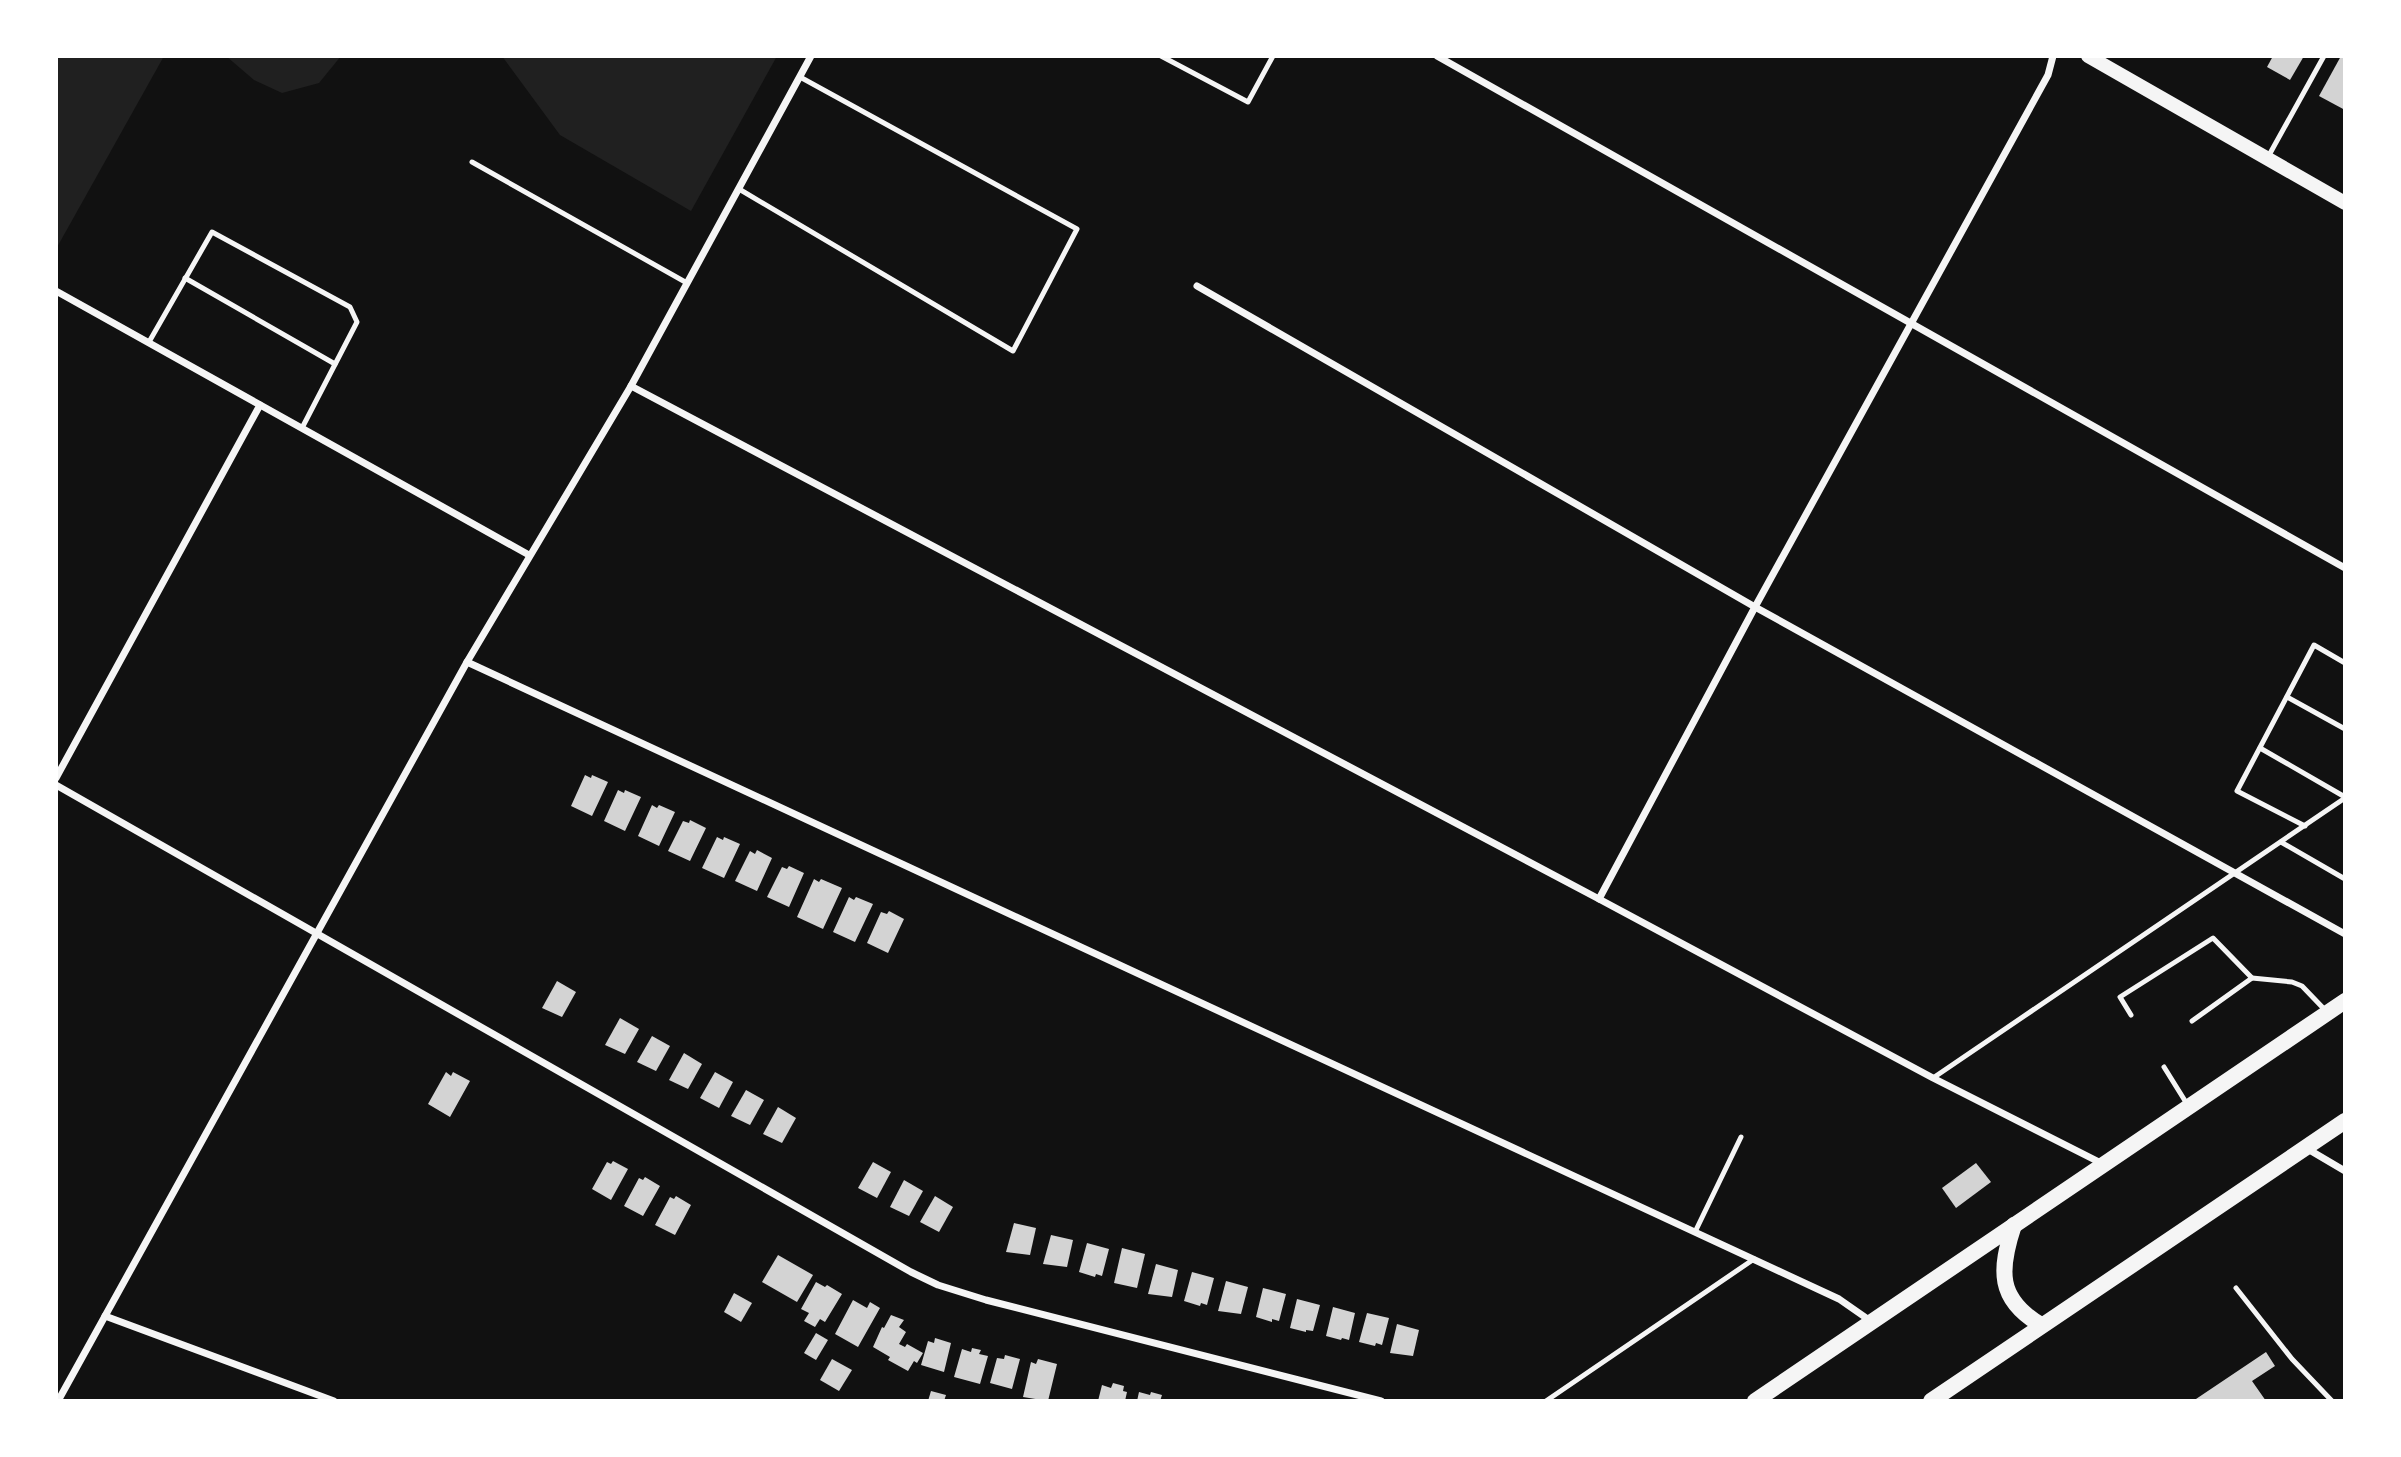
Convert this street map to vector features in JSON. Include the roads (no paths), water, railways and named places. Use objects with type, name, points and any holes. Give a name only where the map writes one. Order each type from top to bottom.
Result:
[{"type":"main road","points":[[2088,56],[2345,203]]},
{"type":"main road","points":[[1755,1401],[2345,1001]]},
{"type":"main road","points":[[1931,1401],[1951,1395],[2041,1325],[2345,1121]]},
{"type":"main road","points":[[2014,1225],[2005,1261],[2006,1288],[2017,1309],[2041,1325]]},
{"type":"street","points":[[58,1401],[467,662],[631,386],[811,56]]},
{"type":"street","points":[[1437,56],[2345,568]]},
{"type":"street","points":[[1600,899],[1755,607],[2048,75],[2053,56]]},
{"type":"street","points":[[1196,286],[1755,607],[2234,875],[2345,934]]},
{"type":"street","points":[[56,291],[529,555]]},
{"type":"street","points":[[631,386],[1933,1078],[2104,1165]]},
{"type":"street","points":[[56,778],[260,405]]},
{"type":"street","points":[[467,662],[1754,1259],[1839,1299],[1872,1322]]},
{"type":"street","points":[[56,785],[856,1241],[938,1285],[986,1300],[1381,1401]]},
{"type":"street","points":[[2305,1148],[2345,1171]]},
{"type":"street","points":[[105,1316],[334,1401]]},
{"type":"lane","points":[[1161,56],[1248,102],[1273,56]]},
{"type":"lane","points":[[2267,158],[2324,56]]},
{"type":"lane","points":[[738,189],[1013,351],[1077,229],[800,76]]},
{"type":"lane","points":[[472,162],[687,283]]},
{"type":"lane","points":[[149,342],[212,232],[350,307],[357,322],[302,428]]},
{"type":"lane","points":[[185,278],[335,364]]},
{"type":"lane","points":[[2305,826],[2237,791],[2314,645],[2345,663]]},
{"type":"lane","points":[[2287,697],[2345,729]]},
{"type":"lane","points":[[1933,1078],[2345,797],[2260,748]]},
{"type":"lane","points":[[2281,842],[2345,879]]},
{"type":"lane","points":[[2131,1015],[2120,997],[2213,938],[2252,978],[2292,982],[2302,986],[2328,1013]]},
{"type":"lane","points":[[2192,1021],[2252,978]]},
{"type":"lane","points":[[2164,1067],[2189,1107]]},
{"type":"lane","points":[[1695,1232],[1741,1137]]},
{"type":"lane","points":[[1546,1401],[1754,1259]]},
{"type":"lane","points":[[2236,1288],[2292,1359],[2332,1401]]}]
